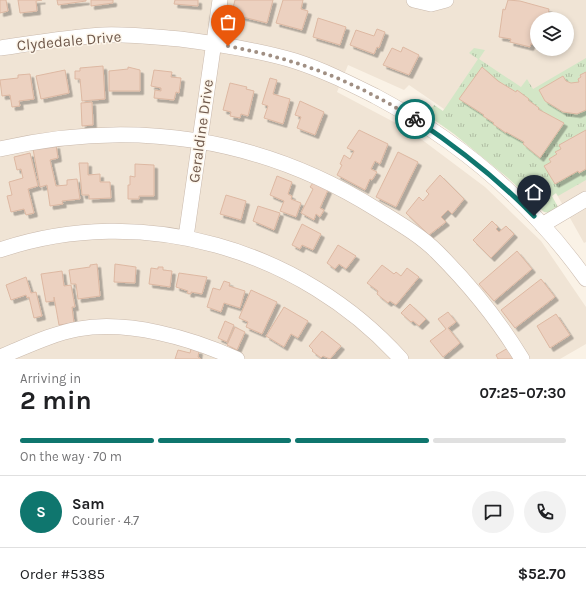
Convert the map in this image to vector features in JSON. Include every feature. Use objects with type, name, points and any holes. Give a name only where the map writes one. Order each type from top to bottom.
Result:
[{"type":"street","name":"Geraldine Drive","points":[[186,238],[220,0]]},
{"type":"street","points":[[414,0],[431,4],[442,3],[446,0]]},
{"type":"street","name":"Clydedale Drive","points":[[0,48],[58,39],[104,35],[151,36],[214,43],[296,62],[335,76],[394,106],[445,139],[486,171],[517,198],[570,257],[586,279]]},
{"type":"street","points":[[0,149],[43,139],[97,135],[166,137],[200,141],[238,149],[284,163],[324,180],[358,198],[406,228],[437,252],[480,299],[522,359]]},
{"type":"street","points":[[542,225],[586,200]]},
{"type":"street","points":[[0,250],[37,240],[95,232],[127,232],[186,238],[235,250],[262,260],[313,286],[356,316],[401,359]]},
{"type":"street","points":[[0,356],[78,329],[128,327],[173,336],[218,350],[237,359]]},
{"type":"shaded area","points":[[0,0],[586,0],[586,242],[584,243],[556,193],[548,198],[443,111],[444,109],[409,85],[404,90],[348,65],[337,92],[409,130],[485,187],[541,241],[586,307],[586,344],[560,359],[0,359]]},
{"type":"green space","points":[[474,48],[485,50],[479,59],[521,87],[527,79],[533,89],[586,58],[586,180],[558,196],[556,193],[552,196],[559,209],[551,213],[544,212],[508,178],[454,134],[430,117],[430,110],[434,105],[443,111],[478,59],[469,53]]},
{"type":"building","points":[[0,0],[6,0],[8,11],[0,13]]},
{"type":"building","points":[[18,0],[42,0],[36,1],[37,11],[20,13]]},
{"type":"building","points":[[57,0],[86,0],[86,1],[58,5]]},
{"type":"building","points":[[91,0],[113,0],[113,3],[91,6]]},
{"type":"building","points":[[175,0],[198,0],[198,6],[174,4]]},
{"type":"building","points":[[235,0],[273,0],[267,23],[239,16],[240,14],[232,12]]},
{"type":"building","points":[[283,0],[303,0],[301,9],[308,11],[302,30],[276,23]]},
{"type":"building","points":[[508,0],[520,1],[549,9],[548,12],[530,12],[530,47],[510,42],[511,39],[499,37],[503,9],[505,10]]},
{"type":"building","points":[[318,18],[346,27],[340,45],[313,37]]},
{"type":"building","points":[[377,29],[385,32],[379,48],[377,47],[374,54],[350,45],[356,30],[374,36]]},
{"type":"building","points":[[403,47],[419,55],[409,75],[383,65],[392,48],[401,52]]},
{"type":"building","points":[[103,66],[105,99],[82,101],[80,79],[75,79],[75,71],[80,71],[80,68]]},
{"type":"building","points":[[128,67],[140,70],[140,91],[109,91],[109,71],[128,69]]},
{"type":"building","points":[[482,67],[498,81],[516,92],[517,90],[529,99],[528,100],[539,108],[538,109],[564,123],[540,158],[523,144],[524,142],[506,133],[483,116],[484,115],[459,99]]},
{"type":"building","points":[[65,70],[69,93],[41,99],[36,76]]},
{"type":"building","points":[[154,70],[172,72],[171,77],[181,78],[179,93],[176,92],[174,100],[154,98],[155,90],[161,91],[161,88],[151,86]]},
{"type":"building","points":[[586,72],[586,110],[577,114],[563,112],[545,101],[539,90],[563,76],[566,81],[571,83],[579,82],[578,79],[581,77],[580,75]]},
{"type":"building","points":[[30,74],[34,99],[19,101],[20,106],[12,107],[10,95],[2,96],[0,80],[18,78],[18,75]]},
{"type":"building","points":[[270,78],[277,80],[273,94],[290,99],[283,124],[264,118],[268,106],[262,104]]},
{"type":"building","points":[[230,83],[247,87],[246,89],[254,91],[248,116],[241,114],[240,118],[230,116],[231,112],[223,110]]},
{"type":"building","points":[[300,101],[324,112],[315,135],[297,128],[301,117],[295,115]]},
{"type":"building","points":[[92,102],[93,125],[82,126],[81,103]]},
{"type":"building","points":[[359,130],[388,144],[380,164],[375,161],[371,169],[377,172],[372,180],[370,179],[365,190],[337,175],[342,165],[340,164],[344,155],[350,159],[354,151],[347,148]]},
{"type":"building","points":[[586,130],[586,169],[579,173],[578,171],[555,184],[544,166],[551,162],[549,159],[557,154],[555,152],[561,149],[559,145]]},
{"type":"building","points":[[56,145],[58,158],[50,160],[56,186],[67,185],[67,180],[77,179],[80,199],[62,201],[63,204],[50,206],[47,185],[40,187],[33,149]]},
{"type":"building","points":[[398,152],[418,162],[396,207],[376,197]]},
{"type":"building","points":[[30,153],[38,186],[28,189],[34,213],[26,215],[24,209],[11,212],[7,196],[12,195],[9,182],[23,178],[21,169],[17,170],[14,157]]},
{"type":"building","points":[[79,163],[88,163],[88,175],[100,174],[100,182],[110,182],[111,198],[89,199],[89,195],[82,195]]},
{"type":"building","points":[[135,164],[154,165],[154,196],[139,196],[139,199],[128,199],[128,185],[130,185],[130,176],[135,177]]},
{"type":"building","points":[[440,175],[464,199],[452,214],[448,210],[441,217],[446,222],[429,235],[406,213],[419,197],[423,201],[429,194],[426,191]]},
{"type":"building","points":[[277,176],[292,182],[288,194],[292,196],[291,199],[301,203],[296,217],[280,211],[284,201],[270,195]]},
{"type":"building","points":[[313,183],[328,190],[320,208],[324,210],[320,217],[316,214],[314,220],[301,213],[313,189],[310,187]]},
{"type":"building","points":[[226,195],[246,201],[241,220],[220,214]]},
{"type":"building","points":[[258,206],[280,213],[274,230],[253,221]]},
{"type":"building","points":[[492,221],[498,227],[496,229],[499,232],[506,226],[514,234],[491,258],[473,240]]},
{"type":"building","points":[[302,224],[321,234],[313,250],[302,245],[300,249],[292,245]]},
{"type":"building","points":[[338,245],[356,256],[346,269],[339,264],[335,269],[327,263]]},
{"type":"building","points":[[517,251],[532,269],[494,301],[479,284]]},
{"type":"building","points":[[97,264],[100,296],[78,299],[76,284],[71,284],[69,270],[90,267],[90,265]]},
{"type":"building","points":[[115,264],[136,267],[135,283],[114,282]]},
{"type":"building","points":[[382,265],[394,274],[396,272],[401,276],[407,268],[419,277],[396,305],[390,301],[388,303],[377,294],[378,291],[367,283]]},
{"type":"building","points":[[158,267],[163,267],[163,270],[172,271],[170,287],[149,284],[151,268],[158,269]]},
{"type":"building","points":[[62,271],[64,286],[71,285],[75,307],[72,307],[74,323],[59,325],[54,297],[54,301],[46,302],[41,274]]},
{"type":"building","points":[[179,273],[207,277],[202,294],[191,292],[191,294],[187,293],[188,291],[176,287]]},
{"type":"building","points":[[26,277],[31,293],[36,292],[42,316],[34,318],[29,297],[27,298],[26,295],[11,300],[6,285]]},
{"type":"building","points":[[541,279],[555,297],[515,328],[501,310]]},
{"type":"building","points":[[224,281],[230,283],[229,286],[245,291],[240,308],[224,303],[221,312],[207,307],[213,288],[220,290]]},
{"type":"building","points":[[251,290],[277,302],[262,334],[246,327],[248,322],[239,318]]},
{"type":"building","points":[[410,304],[426,319],[419,326],[413,321],[411,322],[401,313]]},
{"type":"building","points":[[284,307],[308,321],[298,338],[291,334],[284,347],[266,336]]},
{"type":"building","points":[[448,312],[456,322],[448,328],[460,343],[443,357],[430,341],[446,329],[438,319]]},
{"type":"building","points":[[556,314],[570,335],[550,348],[537,326]]},
{"type":"building","points":[[225,321],[234,325],[227,342],[218,338]]},
{"type":"building","points":[[235,327],[245,332],[237,350],[227,345]]},
{"type":"building","points":[[322,331],[341,346],[330,359],[323,356],[321,358],[312,351],[313,350],[309,346]]},
{"type":"building","points":[[508,348],[515,359],[498,359],[496,355]]},
{"type":"building","points":[[191,349],[199,351],[198,357],[201,359],[175,359],[178,350],[190,353]]},
{"type":"way so far","points":[[228,46],[255,51],[296,62],[335,76],[361,88],[415,119]]},
{"type":"route","points":[[415,119],[445,139],[497,179],[534,216]]}]
